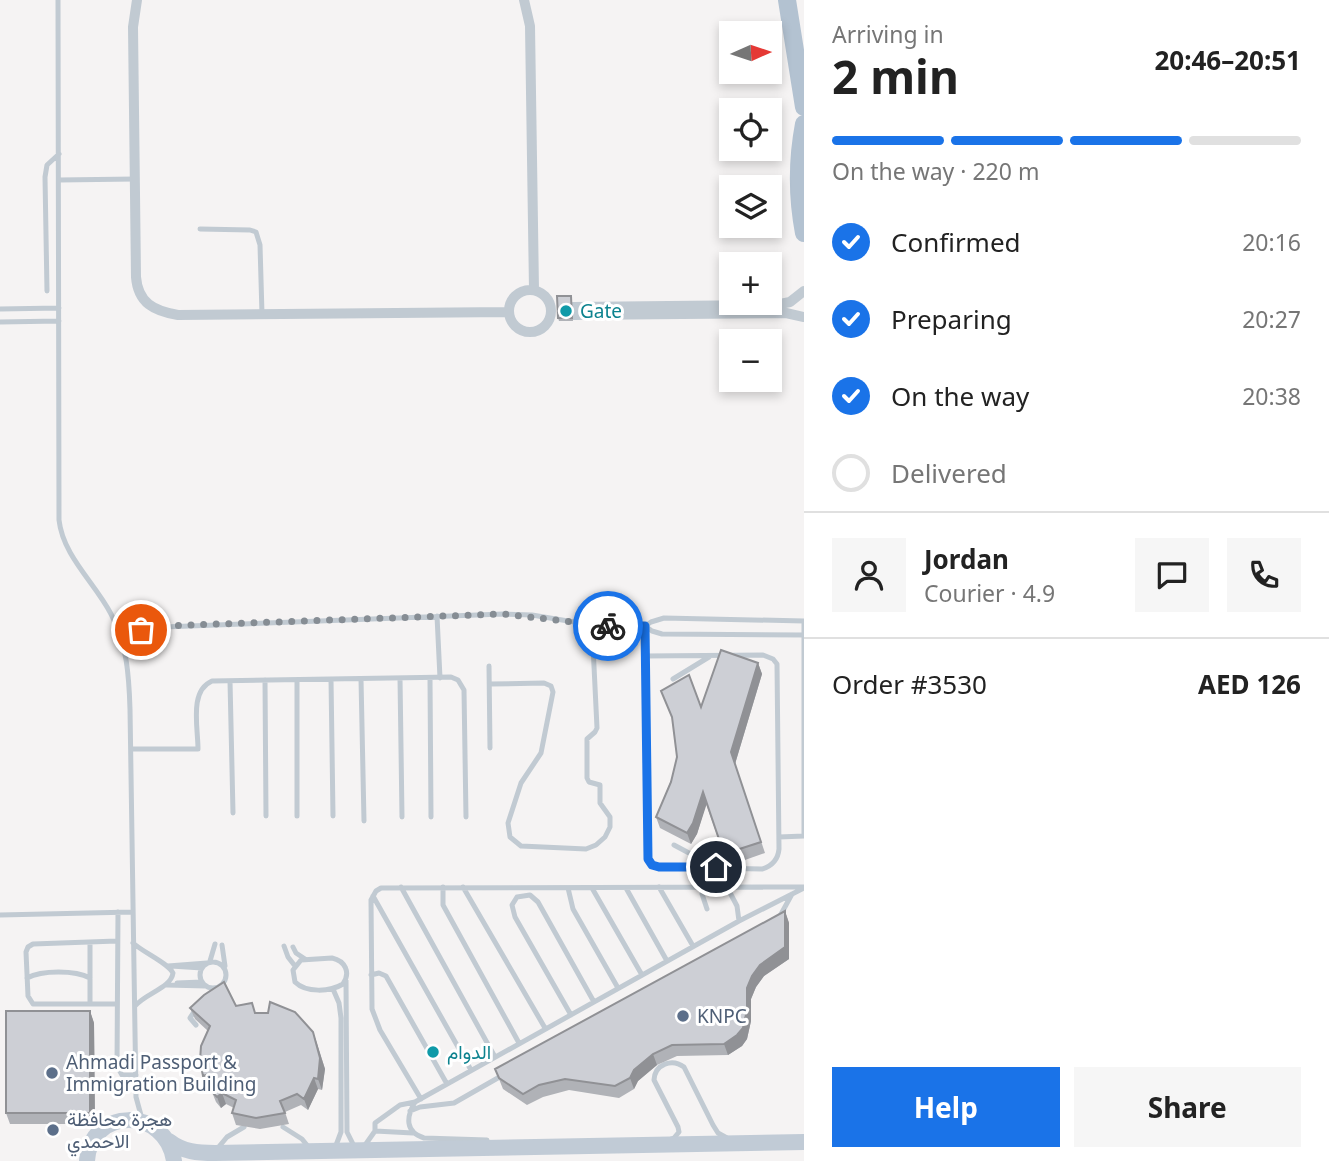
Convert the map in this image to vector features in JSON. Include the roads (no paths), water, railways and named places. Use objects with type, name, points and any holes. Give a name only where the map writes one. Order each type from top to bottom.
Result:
[{"type":"main road","points":[[778,0],[799,74]]},
{"type":"main road","points":[[788,0],[804,107]]},
{"type":"main road","points":[[804,124],[798,180],[804,233]]},
{"type":"main road","points":[[82,1159],[109,1125],[131,1119],[143,1121],[162,1132],[177,1148],[215,1153],[804,1142]]},
{"type":"main road","points":[[169,1142],[174,1161]]},
{"type":"main road","points":[[574,1147],[590,1153],[593,1161]]},
{"type":"street","points":[[137,0],[133,27],[136,277],[144,300],[156,310],[178,315],[509,312]]},
{"type":"street","points":[[524,0],[530,26],[534,290]]},
{"type":"street","points":[[534,290],[545,296],[554,311],[539,331],[524,332],[512,323],[509,312],[517,295],[523,291],[534,290]]},
{"type":"street","points":[[804,291],[790,302],[775,305],[573,311],[786,313],[804,317]]},
{"type":"lane","points":[[58,0],[60,530],[69,551],[111,614],[122,639],[128,674],[136,1075],[137,1103],[143,1121]]},
{"type":"lane","points":[[47,291],[45,177],[47,165],[59,154]]},
{"type":"lane","points":[[59,180],[135,179]]},
{"type":"lane","points":[[200,229],[256,232],[260,245],[262,314]]},
{"type":"lane","points":[[0,309],[59,308]]},
{"type":"lane","points":[[0,322],[59,321]]},
{"type":"lane","points":[[122,639],[141,630],[163,626],[517,614],[592,625],[645,626],[662,634],[804,635]]},
{"type":"lane","points":[[437,616],[440,678]]},
{"type":"lane","points":[[645,626],[664,618],[804,621],[804,836],[779,837]]},
{"type":"lane","points":[[489,684],[544,683],[551,686],[553,692],[541,753],[523,779],[508,823],[510,837],[516,844],[526,846],[580,849],[596,845],[607,835],[610,817],[601,804],[600,785],[589,782],[587,778],[587,738],[597,728],[592,625]]},
{"type":"lane","points":[[645,626],[645,656],[648,859],[652,865],[659,867],[767,868],[777,858],[779,837],[777,664],[767,656],[645,656]]},
{"type":"lane","points":[[673,678],[711,656]]},
{"type":"lane","points":[[489,666],[490,748]]},
{"type":"lane","points":[[400,678],[402,817]]},
{"type":"lane","points":[[430,678],[431,817]]},
{"type":"lane","points":[[131,749],[198,748],[198,694],[208,683],[455,678],[464,690],[466,817]]},
{"type":"lane","points":[[331,679],[333,816]]},
{"type":"lane","points":[[361,679],[364,821]]},
{"type":"lane","points":[[265,680],[266,816]]},
{"type":"lane","points":[[297,680],[297,816]]},
{"type":"lane","points":[[230,681],[233,813]]},
{"type":"lane","points":[[674,845],[717,868]]},
{"type":"lane","points":[[372,895],[381,888],[401,887],[804,888]]},
{"type":"lane","points":[[401,887],[495,1057]]},
{"type":"lane","points":[[443,887],[443,905],[519,1043]]},
{"type":"lane","points":[[463,887],[545,1028]]},
{"type":"lane","points":[[659,887],[693,946]]},
{"type":"lane","points":[[704,887],[702,894],[707,909]]},
{"type":"lane","points":[[727,887],[737,906],[739,921]]},
{"type":"lane","points":[[568,888],[570,904],[618,988]]},
{"type":"lane","points":[[592,888],[642,975]]},
{"type":"lane","points":[[626,888],[667,961]]},
{"type":"lane","points":[[346,980],[333,989],[301,987],[293,978],[295,966],[305,959],[332,958],[340,960],[346,967],[348,1132],[352,1144],[359,1152],[375,1131],[375,1124],[382,1116],[400,1105],[418,1100],[693,946],[804,888]]},
{"type":"lane","points":[[774,923],[793,893]]},
{"type":"lane","points":[[571,1015],[515,917],[512,905],[517,897],[527,894],[538,902],[594,1002]]},
{"type":"lane","points":[[372,895],[373,1015],[418,1100]]},
{"type":"lane","points":[[372,895],[471,1070]]},
{"type":"lane","points":[[118,912],[117,1069],[124,1076],[136,1075]]},
{"type":"lane","points":[[0,915],[133,912]]},
{"type":"lane","points":[[90,942],[90,1004]]},
{"type":"lane","points":[[117,942],[30,945],[26,952],[27,996],[33,1003],[117,1004]]},
{"type":"lane","points":[[133,943],[168,966],[202,968],[214,954],[215,944]]},
{"type":"lane","points":[[135,1006],[146,995],[167,985],[207,987],[223,984],[227,977],[222,945]]},
{"type":"lane","points":[[284,946],[295,966]]},
{"type":"lane","points":[[293,947],[296,953],[305,959]]},
{"type":"lane","points":[[168,966],[208,962],[220,963],[226,969]]},
{"type":"lane","points":[[167,985],[173,973],[168,966]]},
{"type":"lane","points":[[202,968],[207,987]]},
{"type":"lane","points":[[27,978],[36,974],[77,973],[90,978]]},
{"type":"lane","points":[[371,975],[379,973],[386,976],[447,1084]]},
{"type":"lane","points":[[330,1152],[338,1143],[341,1132],[341,1018],[333,989]]},
{"type":"lane","points":[[196,1025],[190,1016],[199,1004]]},
{"type":"lane","points":[[625,1146],[674,1139],[679,1132],[654,1080],[658,1068],[677,1062],[684,1067],[712,1125],[719,1133],[740,1144]]},
{"type":"lane","points":[[410,1111],[420,1107],[454,1103],[511,1070]]},
{"type":"lane","points":[[413,1133],[409,1125],[410,1111],[418,1100]]},
{"type":"lane","points":[[215,1153],[227,1137],[244,1127]]},
{"type":"lane","points":[[283,1127],[302,1139],[311,1152]]},
{"type":"lane","points":[[375,1131],[413,1133],[424,1138],[574,1147]]},
{"type":"place","name":"Gate","points":[[566,311]]},
{"type":"place","name":"KNPC","points":[[683,1016]]},
{"type":"place","name":"الدوام","points":[[433,1052]]},
{"type":"place","name":"Ahmadi Passport & Immigration Building","points":[[52,1073]]},
{"type":"place","name":"هجرة محافظة الاحمدي","points":[[53,1130]]}]
